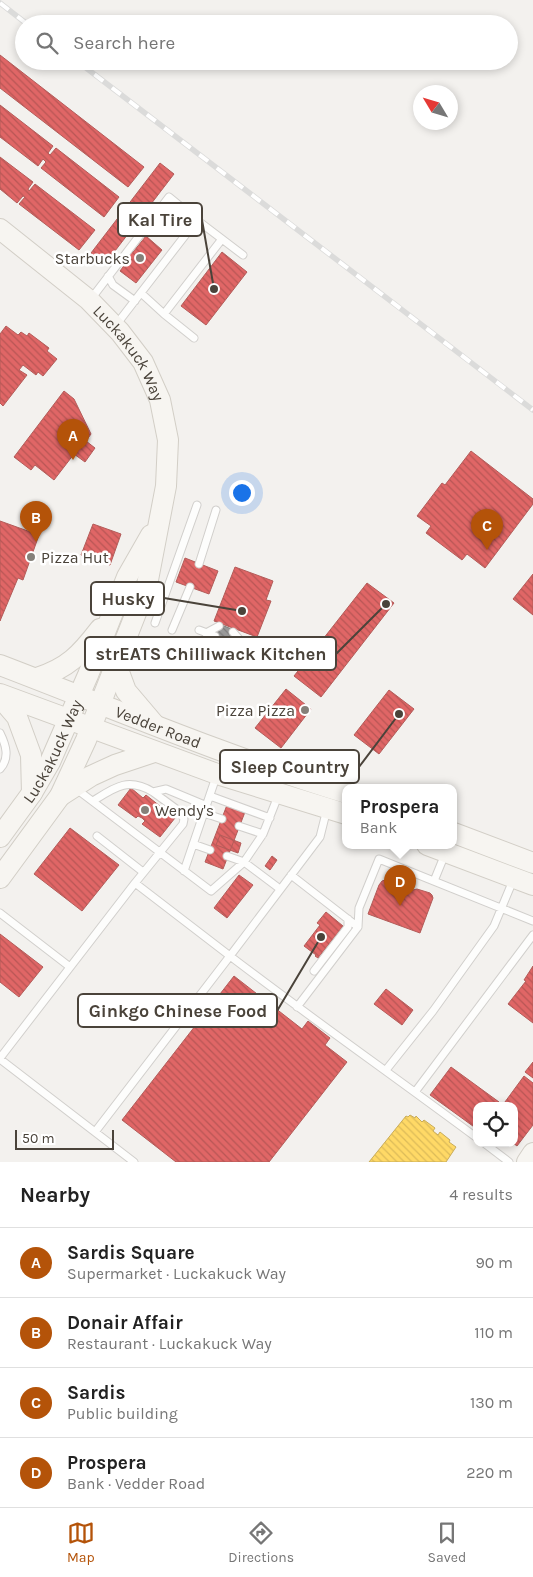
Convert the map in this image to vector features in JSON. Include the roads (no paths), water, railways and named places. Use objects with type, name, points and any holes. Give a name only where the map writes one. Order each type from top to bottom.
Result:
[{"type":"main road","name":"Luckakuck Way","points":[[0,229],[90,300],[143,362],[160,400],[168,440],[166,486],[147,585],[68,792],[0,878]]},
{"type":"main road","name":"Luckakuck Way","points":[[0,837],[32,793],[50,762],[70,719],[127,577],[159,522]]},
{"type":"main road","points":[[36,678],[65,666],[84,650],[112,614]]},
{"type":"main road","points":[[116,664],[126,690],[154,724]]},
{"type":"main road","name":"Vedder Road","points":[[0,665],[279,771],[342,792]]},
{"type":"main road","points":[[0,696],[17,717],[32,755],[32,793]]},
{"type":"main road","name":"Vedder Road","points":[[0,696],[70,719],[217,774],[337,812]]},
{"type":"main road","points":[[68,792],[91,776],[114,765],[154,752]]},
{"type":"main road","points":[[457,834],[533,863]]},
{"type":"main road","points":[[438,849],[533,885]]},
{"type":"main road","points":[[527,1162],[533,1153]]},
{"type":"lane","points":[[90,300],[169,197],[242,255]]},
{"type":"lane","points":[[114,327],[197,220]]},
{"type":"lane","points":[[164,314],[222,239]]},
{"type":"lane","points":[[108,276],[113,285],[135,301]]},
{"type":"lane","points":[[141,293],[194,338]]},
{"type":"lane","points":[[155,623],[197,506]]},
{"type":"lane","points":[[199,564],[216,510]]},
{"type":"lane","points":[[172,630],[190,587]]},
{"type":"lane","points":[[203,631],[219,626]]},
{"type":"lane","points":[[203,631],[215,636]]},
{"type":"lane","points":[[203,631],[209,649],[230,658],[246,647]]},
{"type":"lane","points":[[233,632],[246,647]]},
{"type":"lane","points":[[230,641],[272,658]]},
{"type":"lane","points":[[0,733],[7,752],[4,764],[0,769]]},
{"type":"lane","points":[[184,871],[217,774]]},
{"type":"lane","points":[[93,801],[119,786],[133,784],[143,786],[179,811],[184,819],[183,824],[135,882],[0,1058],[134,1162]]},
{"type":"lane","points":[[153,792],[166,789],[222,819]]},
{"type":"lane","points":[[68,792],[93,801],[211,891],[244,862],[263,834],[278,794]]},
{"type":"lane","points":[[210,796],[270,818]]},
{"type":"lane","points":[[95,1132],[320,837],[337,812]]},
{"type":"lane","points":[[239,826],[263,834]]},
{"type":"lane","points":[[97,836],[143,872]]},
{"type":"lane","points":[[193,844],[210,850]]},
{"type":"lane","points":[[434,881],[446,852]]},
{"type":"lane","points":[[227,856],[244,862],[280,889]]},
{"type":"lane","points":[[297,1007],[358,927],[359,908],[379,859],[533,921]]},
{"type":"lane","points":[[291,875],[358,927]]},
{"type":"lane","points":[[386,1070],[433,1010],[494,926],[514,878]]},
{"type":"lane","points":[[135,882],[297,1007],[473,1135]]},
{"type":"lane","points":[[0,913],[70,967]]},
{"type":"lane","points":[[314,971],[348,927],[348,919]]},
{"type":"lane","points":[[415,1092],[533,935]]},
{"type":"lane","points":[[489,1147],[509,1162]]},
{"type":"railway","points":[[0,3],[15,15]]},
{"type":"railway","points":[[89,70],[533,410]]},
{"type":"place","name":"Starbucks","points":[[140,258]]},
{"type":"place","name":"Kal Tire","points":[[214,289]]},
{"type":"place","name":"Sardis Square","points":[[73,460]]},
{"type":"place","name":"Donair Affair","points":[[36,542]]},
{"type":"place","name":"Sardis","points":[[487,550]]},
{"type":"place","name":"Pizza Hut","points":[[31,557]]},
{"type":"place","name":"strEATS Chilliwack Kitchen","points":[[386,604]]},
{"type":"place","name":"Husky","points":[[242,611]]},
{"type":"place","name":"Pizza Pizza","points":[[305,710]]},
{"type":"place","name":"Sleep Country","points":[[399,714]]},
{"type":"place","name":"Wendy's","points":[[145,810]]},
{"type":"place","name":"Prospera","points":[[400,906]]},
{"type":"place","name":"Ginkgo Chinese Food","points":[[321,937]]}]
